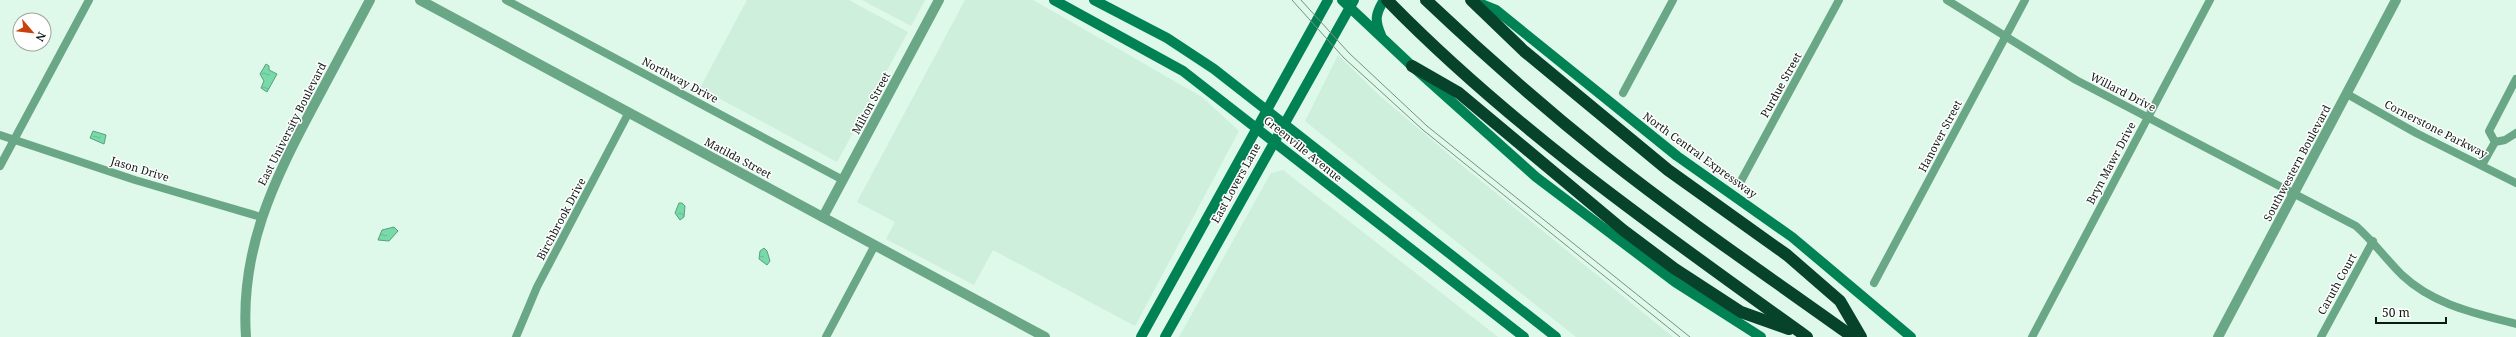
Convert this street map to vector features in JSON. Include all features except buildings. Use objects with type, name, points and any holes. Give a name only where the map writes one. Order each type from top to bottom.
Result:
[{"type":"highway","points":[[1386,0],[1452,63],[1562,156],[1664,235],[1806,336]]},
{"type":"highway","points":[[1426,0],[1525,91],[1604,156],[1686,218],[1853,337]]},
{"type":"highway","points":[[1471,0],[1524,51],[1662,165],[1787,255],[1840,302],[1861,337]]},
{"type":"highway","points":[[1412,66],[1459,93],[1617,226],[1675,269],[1741,312],[1806,336]]},
{"type":"main road","name":"Greenville Avenue","points":[[1054,0],[1158,55],[1183,71],[1257,127],[1524,337]]},
{"type":"main road","name":"Greenville Avenue","points":[[1094,0],[1193,55],[1556,337]]},
{"type":"main road","name":"East Lovers Lane","points":[[1141,337],[1265,111],[1328,0]]},
{"type":"main road","points":[[1384,41],[1376,23],[1376,16],[1386,0]]},
{"type":"main road","name":"North Central Expressway","points":[[1471,0],[1496,10],[1677,156],[1792,237],[1911,337]]},
{"type":"main road","name":"East Lovers Lane","points":[[1165,337],[1283,125],[1348,3]]},
{"type":"main road","points":[[1348,3],[1384,41],[1536,177],[1675,282],[1761,337]]},
{"type":"street","points":[[0,166],[89,0]]},
{"type":"street","name":"East University Boulevard","points":[[246,337],[244,314],[247,278],[261,218],[286,157],[370,0]]},
{"type":"street","name":"Matilda Street","points":[[420,0],[1045,337]]},
{"type":"street","name":"Northway Drive","points":[[506,0],[843,180]]},
{"type":"street","name":"Milton Street","points":[[823,217],[939,0]]},
{"type":"street","points":[[1623,93],[1674,0]]},
{"type":"street","name":"Purdue Street","points":[[1741,181],[1839,0]]},
{"type":"street","name":"Willard Drive","points":[[1947,0],[2005,38],[2076,80],[2294,195]]},
{"type":"street","name":"Hanover Street","points":[[1874,283],[2025,0]]},
{"type":"street","name":"Bryn Mawr Drive","points":[[2032,337],[2210,0]]},
{"type":"street","name":"Southwestern Boulevard","points":[[2218,337],[2396,0]]},
{"type":"street","points":[[2495,142],[2488,131],[2516,79]]},
{"type":"street","name":"Cornerstone Parkway","points":[[2347,94],[2516,183]]},
{"type":"street","name":"Birchbrook Drive","points":[[516,337],[537,287],[629,112]]},
{"type":"street","points":[[2482,165],[2495,142],[2505,140],[2516,133]]},
{"type":"street","name":"Jason Drive","points":[[0,135],[128,178],[261,218]]},
{"type":"street","points":[[2294,195],[2356,226],[2373,242],[2403,276],[2444,304],[2516,324]]},
{"type":"street","name":"Caruth Court","points":[[2320,337],[2373,242]]},
{"type":"street","points":[[826,337],[874,245]]},
{"type":"shaded area","points":[[747,0],[849,0],[908,32],[837,162],[700,88]]},
{"type":"shaded area","points":[[862,0],[925,0],[911,26]]},
{"type":"shaded area","points":[[965,0],[1033,0],[1202,97],[1239,131],[1135,326],[993,250],[974,285],[886,239],[895,222],[857,202]]},
{"type":"shaded area","points":[[1338,55],[1380,96],[1453,158],[1673,337],[1576,337],[1305,121]]},
{"type":"shaded area","points":[[1283,170],[1498,337],[1179,337],[1271,173]]},
{"type":"water","points":[[266,64],[269,66],[269,70],[277,74],[267,92],[261,88],[264,81],[260,74]]},
{"type":"water","points":[[93,131],[106,135],[104,144],[90,138]]},
{"type":"water","points":[[679,203],[682,203],[685,206],[684,217],[680,220],[675,213]]},
{"type":"water","points":[[394,227],[398,231],[389,241],[378,240],[382,230]]},
{"type":"water","points":[[764,248],[767,251],[770,261],[767,265],[759,259],[760,251]]},
{"type":"tram line","points":[[1292,0],[1344,58],[1423,130],[1680,337]]},
{"type":"tram line","points":[[1301,0],[1349,53],[1427,126],[1690,337]]}]
